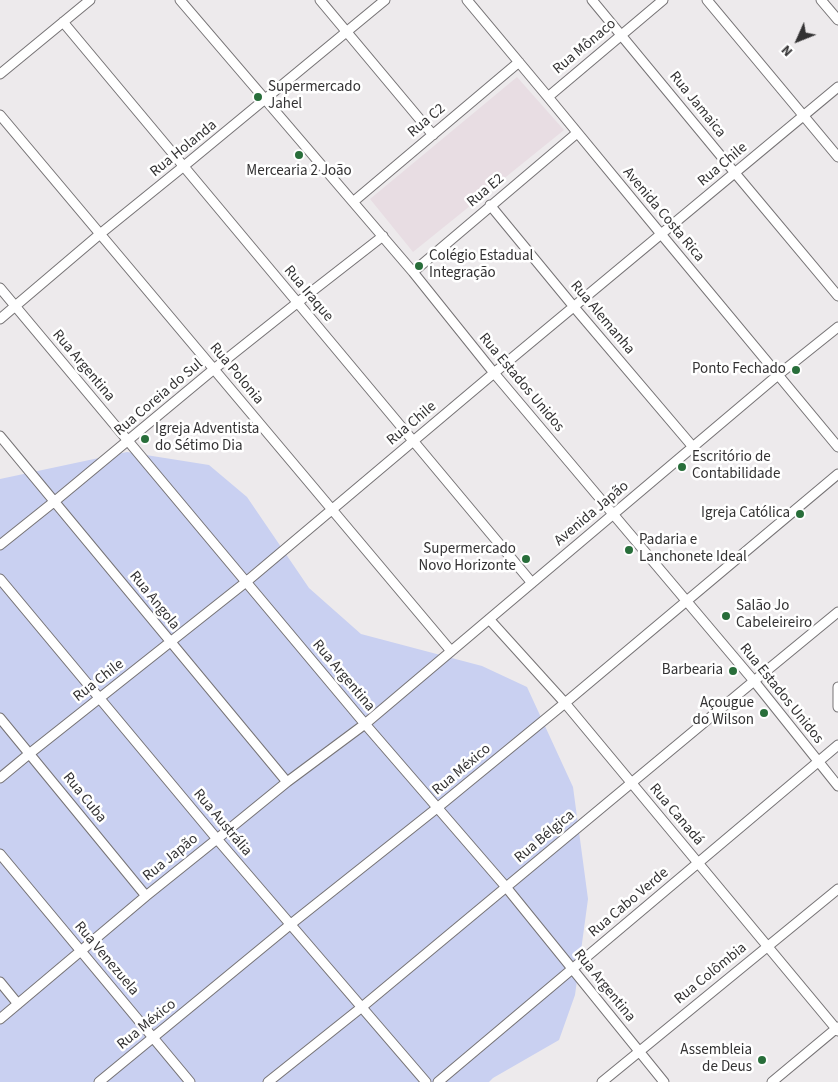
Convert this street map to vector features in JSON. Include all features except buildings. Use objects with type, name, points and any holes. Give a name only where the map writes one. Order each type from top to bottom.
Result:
[{"type":"street","points":[[0,74],[90,0]]},
{"type":"street","name":"Rua Estados Unidos","points":[[180,0],[383,236],[494,373],[754,681],[838,786]]},
{"type":"street","points":[[320,0],[434,134]]},
{"type":"street","name":"Rua Holanda","points":[[0,320],[100,234],[385,0]]},
{"type":"street","name":"Avenida Costa Rica","points":[[466,0],[548,96],[660,234],[838,447]]},
{"type":"street","name":"Rua Jamaica","points":[[592,0],[838,296]]},
{"type":"street","name":"Rua Mônaco","points":[[548,96],[664,0]]},
{"type":"street","points":[[707,0],[838,157]]},
{"type":"street","points":[[821,0],[838,20]]},
{"type":"street","name":"Rua Iraque","points":[[63,22],[532,583]]},
{"type":"street","name":"Rua C2","points":[[353,202],[519,62]]},
{"type":"street","name":"Rua Chile","points":[[0,778],[246,582],[838,87]]},
{"type":"street","name":"Rua Polonia","points":[[0,115],[451,651]]},
{"type":"street","name":"Rua E2","points":[[413,272],[577,133]]},
{"type":"street","name":"Rua Alemanha","points":[[490,205],[693,447]]},
{"type":"street","name":"Rua Coreia do Sul","points":[[0,545],[297,302],[383,236]]},
{"type":"street","name":"Rua Argentina","points":[[0,288],[365,724],[506,887],[664,1082]]},
{"type":"street","name":"Avenida Japão","points":[[365,724],[778,375],[838,327]]},
{"type":"street","name":"Rua Angola","points":[[0,436],[287,782]]},
{"type":"street","name":"Rua México","points":[[99,1082],[291,924],[438,808],[838,474]]},
{"type":"street","name":"Rua Austrália","points":[[0,579],[216,839],[426,1082]]},
{"type":"street","name":"Rua Bélgica","points":[[268,1082],[362,1007],[754,681],[836,617]]},
{"type":"street","name":"Rua Canadá","points":[[489,619],[565,703],[837,1029]]},
{"type":"street","points":[[838,687],[838,707]]},
{"type":"street","name":"Rua Cuba","points":[[0,718],[146,896]]},
{"type":"street","name":"Rua Japão","points":[[0,1019],[216,839],[287,782],[365,724]]},
{"type":"street","name":"Rua Cabo Verde","points":[[438,1082],[838,745]]},
{"type":"street","name":"Rua Venezuela","points":[[0,854],[190,1082]]},
{"type":"street","name":"Rua Colômbia","points":[[602,1082],[838,889]]},
{"type":"street","points":[[0,982],[18,1004]]},
{"type":"street","points":[[772,1082],[837,1029]]},
{"type":"shaded area","points":[[517,77],[564,130],[413,252],[370,199]]},
{"type":"water","points":[[127,452],[209,465],[247,497],[309,588],[361,634],[482,666],[527,687],[573,787],[588,899],[575,995],[559,1040],[489,1082],[0,1082],[0,479]]},
{"type":"place","name":"Supermercado Jahel","points":[[258,97]]},
{"type":"place","name":"Mercearia 2 João","points":[[299,155]]},
{"type":"place","name":"Colégio Estadual Integração","points":[[419,266]]},
{"type":"place","name":"Ponto Fechado","points":[[796,370]]},
{"type":"place","name":"Igreja Adventista do Sétimo Dia","points":[[145,439]]},
{"type":"place","name":"Escritório de Contabilidade","points":[[682,467]]},
{"type":"place","name":"Igreja Católica","points":[[800,514]]},
{"type":"place","name":"Padaria e Lanchonete Ideal","points":[[629,550]]},
{"type":"place","name":"Supermercado Novo Horizonte","points":[[526,559]]},
{"type":"place","name":"Salão Jo Cabeleireiro","points":[[726,616]]},
{"type":"place","name":"Barbearia","points":[[733,671]]},
{"type":"place","name":"Açougue do Wilson","points":[[764,713]]},
{"type":"place","name":"Assembleia de Deus","points":[[762,1060]]}]
